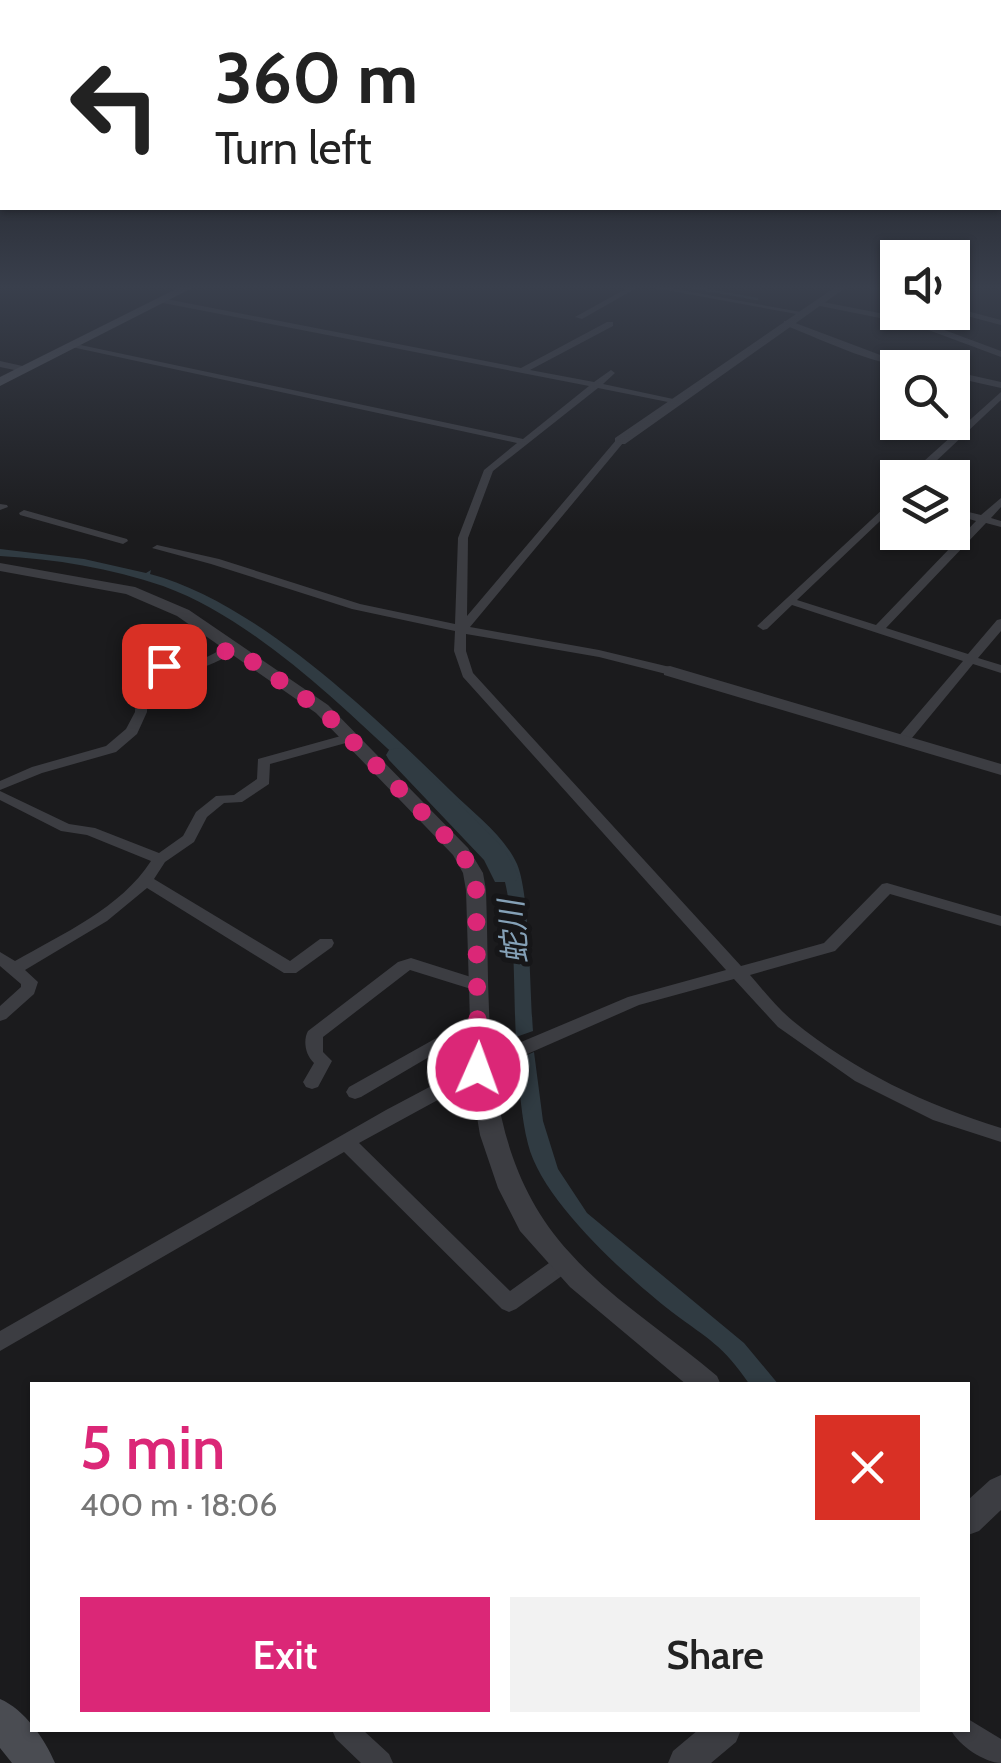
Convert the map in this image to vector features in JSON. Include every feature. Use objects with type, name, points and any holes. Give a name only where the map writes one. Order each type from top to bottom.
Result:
[{"type":"main road","points":[[0,382],[27,368]]},
{"type":"main road","points":[[0,1718],[36,1763]]},
{"type":"street","points":[[17,368],[24,370]]},
{"type":"street","points":[[177,368],[521,441]]},
{"type":"street","points":[[508,368],[673,400]]},
{"type":"street","points":[[522,371],[527,368]]},
{"type":"street","points":[[463,628],[620,441],[720,368]]},
{"type":"street","points":[[611,373],[489,470],[463,538],[461,658],[467,674],[487,701],[784,1023],[835,1061],[914,1107],[1001,1135]]},
{"type":"street","points":[[970,378],[1001,385]]},
{"type":"street","points":[[930,460],[1001,395]]},
{"type":"street","points":[[878,629],[1001,500]]},
{"type":"street","points":[[24,513],[123,541]]},
{"type":"street","points":[[763,626],[880,515]]},
{"type":"street","points":[[970,515],[1001,524]]},
{"type":"street","points":[[157,548],[229,563],[380,613],[586,648],[1001,770]]},
{"type":"street","points":[[0,566],[82,578],[145,594],[183,612],[322,710],[469,864],[476,890],[481,1028],[503,1179],[522,1215],[563,1264],[703,1382]]},
{"type":"street","points":[[790,601],[1001,669]]},
{"type":"street","points":[[902,741],[1001,623]]},
{"type":"street","points":[[0,786],[38,770],[111,749],[132,731],[137,721],[142,678],[164,666],[189,667],[208,661],[233,648]]},
{"type":"street","points":[[16,968],[102,918],[146,881],[160,858],[189,839],[201,815],[221,800],[238,799],[264,781],[263,762],[348,738]]},
{"type":"street","points":[[0,795],[66,828],[90,832],[160,858]]},
{"type":"street","points":[[146,881],[290,969],[326,943]]},
{"type":"street","points":[[0,1342],[486,1065],[634,1000],[829,947],[887,888],[1001,921]]},
{"type":"street","points":[[0,958],[30,982],[28,990],[0,1015]]},
{"type":"street","points":[[312,1082],[323,1061],[315,1054],[314,1035],[404,966],[411,964],[471,984],[479,981]]},
{"type":"street","points":[[355,1092],[465,1028],[481,1028]]},
{"type":"street","points":[[346,1142],[509,1303],[563,1264]]},
{"type":"street","points":[[970,1518],[1001,1490]]},
{"type":"street","points":[[347,1732],[380,1763]]},
{"type":"street","points":[[967,1732],[1001,1754]]},
{"type":"water","points":[[0,549],[84,559],[146,573],[151,570],[150,574],[190,588],[271,635],[386,729],[496,834],[517,864],[527,920],[533,1031],[516,1037],[511,918],[496,858],[464,818],[347,711],[259,639],[196,600],[123,574],[62,562],[0,556]]},
{"type":"water","points":[[534,1052],[543,1121],[558,1169],[587,1213],[744,1343],[776,1382],[748,1382],[714,1344],[653,1297],[568,1213],[536,1166],[528,1144],[516,1060]]},
{"type":"waterway","name":"蛇川","points":[[398,755],[495,856],[505,876]]},
{"type":"route","points":[[164,666],[189,667],[233,648],[322,710],[461,852],[473,873],[476,890],[481,1043],[478,1069]]}]
